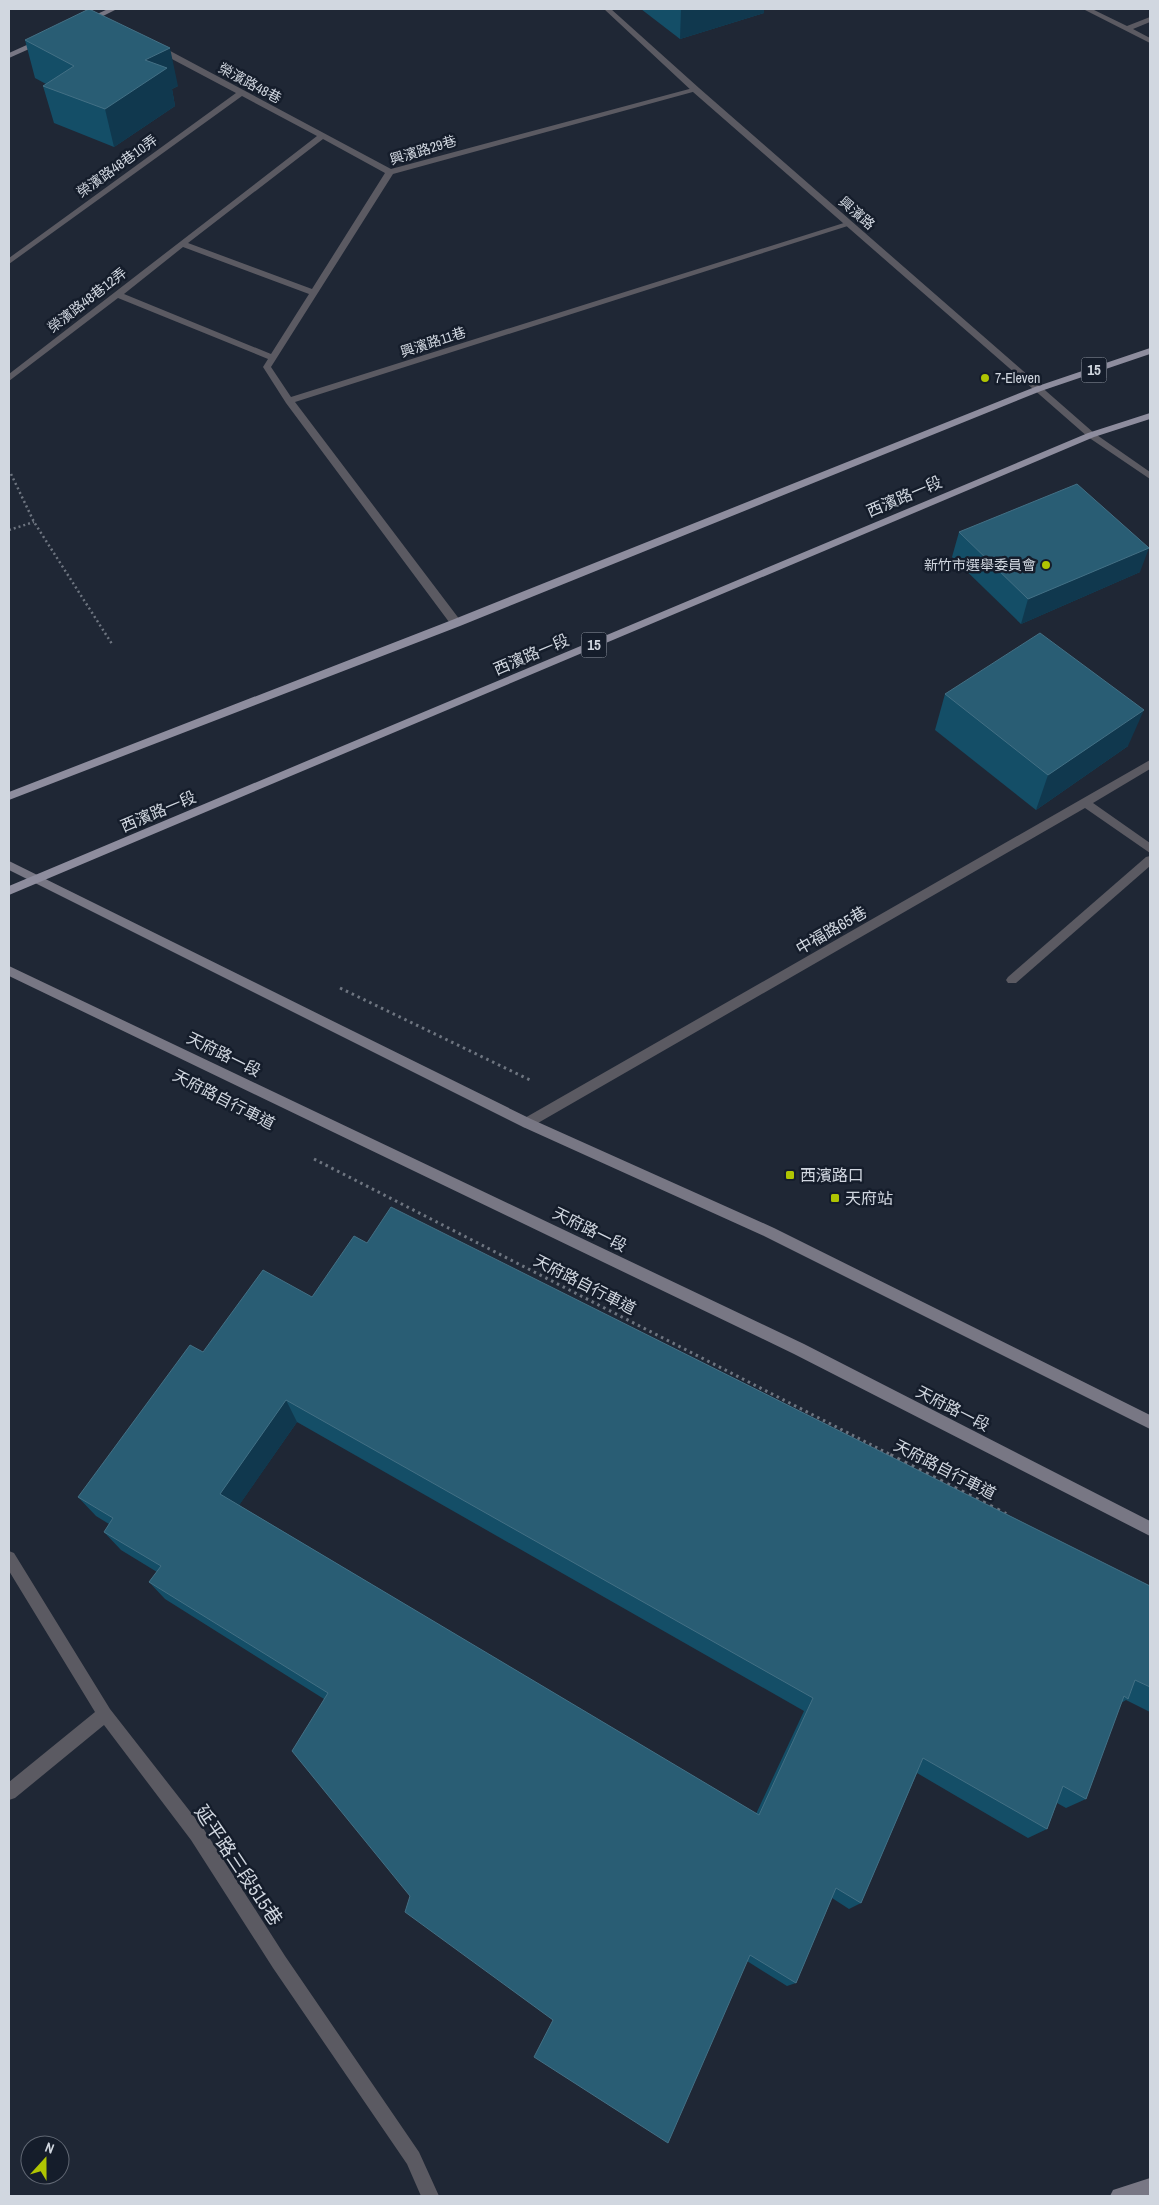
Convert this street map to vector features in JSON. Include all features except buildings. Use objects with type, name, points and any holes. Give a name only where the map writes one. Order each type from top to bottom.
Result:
[{"type":"main road","name":"15","points":[[9,796],[456,623],[1038,389],[1150,351]]},
{"type":"main road","name":"西濱路一段","points":[[9,891],[1091,435],[1150,416]]},
{"type":"street","points":[[86,9],[107,20]]},
{"type":"street","points":[[81,24],[114,9]]},
{"type":"street","name":"興濱路","points":[[607,9],[696,90],[1091,435],[1150,476]]},
{"type":"street","points":[[1087,9],[1150,41]]},
{"type":"street","points":[[1128,29],[1150,20]]},
{"type":"street","points":[[9,56],[54,36]]},
{"type":"street","name":"榮濱路48巷","points":[[149,43],[390,172]]},
{"type":"street","name":"興濱路29巷","points":[[273,358],[390,172],[696,90]]},
{"type":"street","name":"榮濱路48巷10弄","points":[[9,262],[242,92]]},
{"type":"street","name":"榮濱路48巷12弄","points":[[9,378],[322,136]]},
{"type":"street","name":"興濱路11巷","points":[[289,401],[850,224]]},
{"type":"street","points":[[182,244],[314,293]]},
{"type":"street","points":[[117,294],[273,358],[267,367],[289,401],[456,623]]},
{"type":"street","name":"中福路65巷","points":[[527,1123],[1150,764]]},
{"type":"street","points":[[1085,803],[1150,849]]},
{"type":"street","points":[[1012,980],[1150,860]]},
{"type":"street","points":[[9,865],[527,1123],[769,1232],[1150,1422]]},
{"type":"street","name":"天府路一段","points":[[9,971],[799,1349],[1150,1529]]},
{"type":"street","name":"延平路三段515巷","points":[[9,1558],[106,1714],[197,1834],[279,1962],[413,2158],[430,2196]]},
{"type":"street","points":[[9,1792],[106,1714]]},
{"type":"street","points":[[1119,2196],[1150,2187]]},
{"type":"path","points":[[11,474],[34,522],[112,644]]},
{"type":"path","points":[[9,530],[34,522]]},
{"type":"path","name":"天府路自行車道","points":[[308,1156],[1008,1515]]},
{"type":"place","name":"7-Eleven","points":[[985,378]]},
{"type":"place","name":"新竹市選舉委員會","points":[[1046,565]]},
{"type":"place","name":"西濱路口","points":[[790,1175]]},
{"type":"place","name":"天府站","points":[[835,1198]]}]
